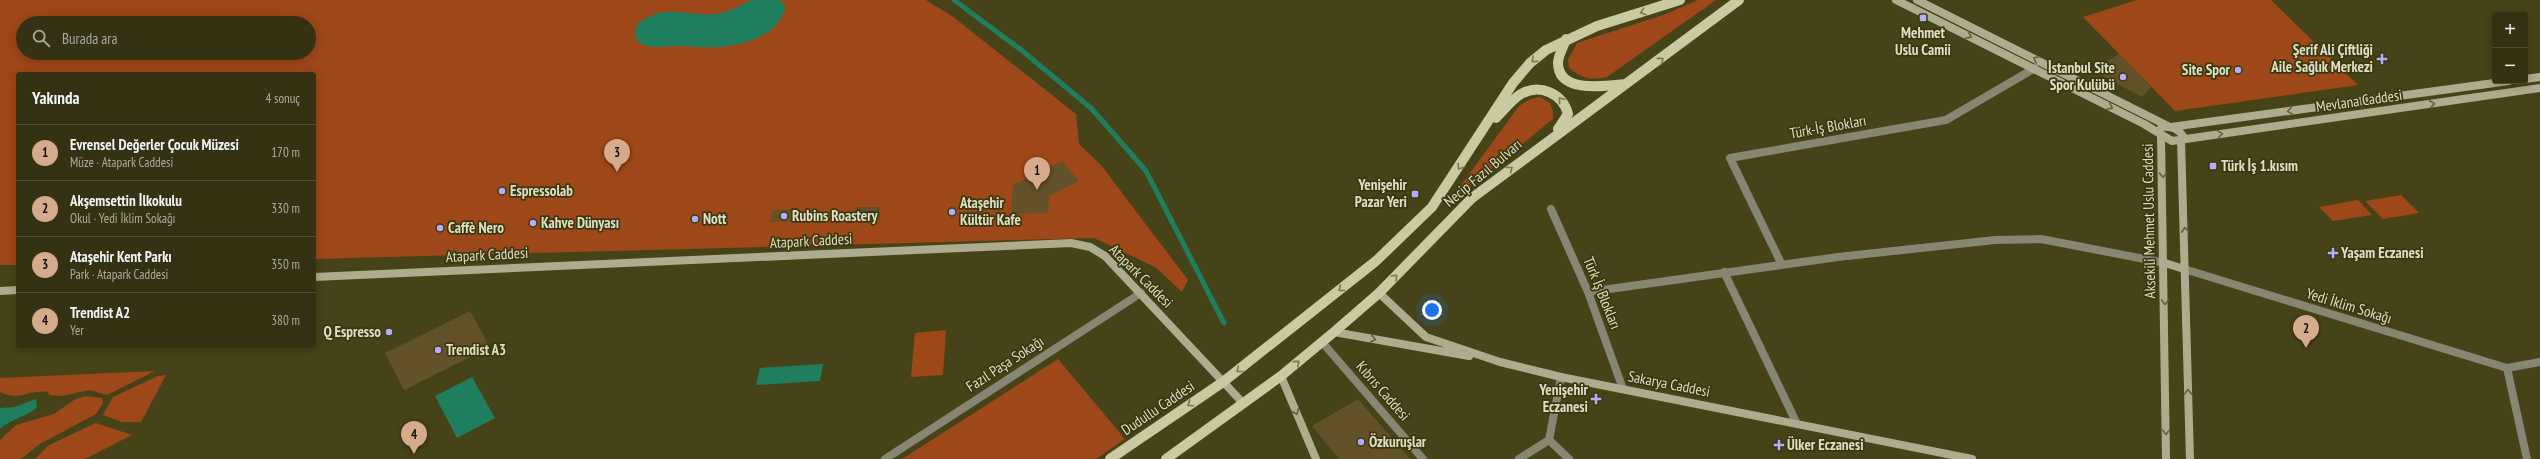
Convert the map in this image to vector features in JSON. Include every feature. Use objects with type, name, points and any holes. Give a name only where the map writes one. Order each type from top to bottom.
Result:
[{"type":"main road","name":"Necip Fazıl Bulvarı","points":[[1223,382],[1376,261],[1432,206],[1486,127],[1513,82],[1530,63],[1546,50],[1566,39],[1597,26],[1680,0]]},
{"type":"main road","name":"Necip Fazıl Bulvarı","points":[[1243,403],[1281,376],[1379,293],[1472,198],[1545,142],[1630,83],[1739,0]]},
{"type":"main road","points":[[1566,39],[1558,63],[1561,72],[1568,81],[1584,87],[1597,88],[1630,83]]},
{"type":"main road","points":[[1486,127],[1524,94],[1542,90],[1555,93],[1563,99],[1568,114],[1545,142]]},
{"type":"main road","name":"Dudullu Caddesi","points":[[1110,459],[1223,382]]},
{"type":"main road","points":[[1166,459],[1243,403]]},
{"type":"street","name":"Aksekili Mehmet Uslu Caddesi","points":[[1896,0],[2035,68],[2144,124],[2162,136],[2165,263],[2166,459]]},
{"type":"street","name":"Aksekili Mehmet Uslu Caddesi","points":[[1917,0],[2171,127]]},
{"type":"street","name":"Türk-İş Blokları","points":[[1782,265],[1730,158],[1946,120],[1961,113],[2035,68]]},
{"type":"street","points":[[2528,79],[2540,77]]},
{"type":"street","name":"Mevlana Caddesi","points":[[2171,127],[2492,83]]},
{"type":"street","name":"Mevlana Caddesi","points":[[2162,136],[2172,141],[2181,140],[2540,88]]},
{"type":"street","points":[[2162,136],[2159,131],[2162,128],[2171,127],[2180,132],[2183,136],[2181,140],[2185,234],[2184,269],[2190,459]]},
{"type":"street","name":"Türk İş Blokları","points":[[1551,209],[1588,292],[1623,389]]},
{"type":"street","points":[[1588,292],[1724,272],[1963,243],[2020,239],[2049,241],[2138,256],[2184,269]]},
{"type":"street","name":"Atapark Caddesi","points":[[316,277],[1071,243],[1090,247],[1105,256],[1243,403]]},
{"type":"street","name":"Yedi İklim Sokağı","points":[[2184,269],[2507,368],[2540,362]]},
{"type":"street","points":[[1724,272],[1798,424]]},
{"type":"street","points":[[0,291],[16,290]]},
{"type":"street","name":"Fazıl Paşa Sokağı","points":[[885,459],[1141,293]]},
{"type":"street","name":"Sakarya Caddesi","points":[[1379,293],[1426,338],[1500,362],[1561,377],[1960,458],[1972,459]]},
{"type":"street","points":[[1334,332],[1500,362]]},
{"type":"street","name":"Kıbrıs Caddesi","points":[[1322,342],[1423,459]]},
{"type":"street","points":[[2507,368],[2527,459]]},
{"type":"street","points":[[1281,376],[1316,459]]},
{"type":"street","points":[[1519,459],[1550,440],[1561,377]]},
{"type":"street","points":[[1550,440],[1569,459]]},
{"type":"shaded area","points":[[0,0],[926,0],[952,16],[1076,114],[1079,144],[1101,165],[1188,280],[1182,292],[1155,267],[1094,238],[316,259],[316,72],[16,72],[16,265],[0,265]]},
{"type":"shaded area","points":[[752,0],[778,0],[785,4],[783,15],[777,24],[769,31],[748,42],[736,45],[707,47],[656,47],[644,45],[635,38],[636,26],[646,18],[656,14],[675,12],[717,14],[731,10]]},
{"type":"shaded area","points":[[1698,0],[1716,0],[1607,77],[1596,79],[1586,78],[1569,68],[1568,60],[1577,43],[1663,15]]},
{"type":"shaded area","name":"Site Spor","points":[[2137,0],[2271,0],[2358,85],[2175,111],[2083,17]]},
{"type":"shaded area","points":[[1540,97],[1550,103],[1553,111],[1553,119],[1445,207],[1519,106],[1530,99]]},
{"type":"shaded area","points":[[2401,195],[2419,213],[2383,219],[2365,201]]},
{"type":"shaded area","points":[[2358,200],[2372,215],[2333,221],[2319,207]]},
{"type":"shaded area","points":[[946,330],[943,375],[911,377],[915,333]]},
{"type":"shaded area","points":[[1058,359],[1125,439],[1096,459],[902,459]]},
{"type":"shaded area","points":[[823,364],[820,381],[756,385],[760,368]]},
{"type":"shaded area","points":[[155,371],[107,395],[90,390],[61,396],[49,395],[48,392],[35,392],[14,396],[0,392],[0,378]]},
{"type":"shaded area","points":[[166,375],[141,422],[122,422],[103,415],[113,397],[158,376]]},
{"type":"shaded area","points":[[472,377],[495,418],[457,438],[435,396]]},
{"type":"shaded area","points":[[85,396],[102,398],[103,403],[96,414],[40,444],[21,459],[0,459],[0,440],[16,425],[54,414],[74,400]]},
{"type":"shaded area","points":[[36,399],[37,407],[34,410],[10,422],[0,429],[0,408],[15,407]]},
{"type":"shaded area","points":[[96,423],[132,435],[85,459],[35,459],[49,445]]},
{"type":"building","name":"İstanbul Site Spor Kulübü","points":[[2119,54],[2151,87],[2142,97],[2092,70]]},
{"type":"building","points":[[1062,161],[1079,181],[1049,196],[1048,213],[1011,214],[1013,185]]},
{"type":"building","points":[[856,207],[881,207],[879,219],[853,220]]},
{"type":"building","name":"Rubins Roastery","points":[[799,209],[796,222],[770,222],[773,210]]},
{"type":"building","name":"Trendist A3","points":[[470,311],[490,347],[404,390],[385,353]]},
{"type":"building","name":"Özkuruşlar","points":[[1358,399],[1410,459],[1339,459],[1312,426]]},
{"type":"waterway","points":[[954,0],[1020,49],[1092,109],[1146,171],[1224,323]]},
{"type":"place","name":"Mehmet Uslu Camii","points":[[1923,18]]},
{"type":"place","name":"Şerif Ali Çiftliği Aile Sağlık Merkezi","points":[[2382,59]]},
{"type":"place","name":"Site Spor","points":[[2238,70]]},
{"type":"place","name":"İstanbul Site Spor Kulübü","points":[[2123,77]]},
{"type":"place","name":"Türk İş 1.kısım","points":[[2213,166]]},
{"type":"place","name":"Ataşehir Kent Parkı","points":[[617,172]]},
{"type":"place","name":"Evrensel Değerler Çocuk Müzesi","points":[[1037,190]]},
{"type":"place","name":"Espressolab","points":[[502,191]]},
{"type":"place","name":"Yenişehir Pazar Yeri","points":[[1415,194]]},
{"type":"place","name":"Ataşehir Kültür Kafe","points":[[952,212]]},
{"type":"place","name":"Rubins Roastery","points":[[784,216]]},
{"type":"place","name":"Nott","points":[[695,219]]},
{"type":"place","name":"Kahve Dünyası","points":[[533,223]]},
{"type":"place","name":"Caffè Nero","points":[[440,228]]},
{"type":"place","name":"Yaşam Eczanesi","points":[[2333,253]]},
{"type":"place","name":"Q Espresso","points":[[389,332]]},
{"type":"place","name":"Akşemsettin İlkokulu","points":[[2306,348]]},
{"type":"place","name":"Trendist A3","points":[[438,350]]},
{"type":"place","name":"Yenişehir Eczanesi","points":[[1596,399]]},
{"type":"place","name":"Özkuruşlar","points":[[1361,442]]},
{"type":"place","name":"Ülker Eczanesi","points":[[1779,445]]},
{"type":"place","name":"Trendist A2","points":[[414,454]]}]
